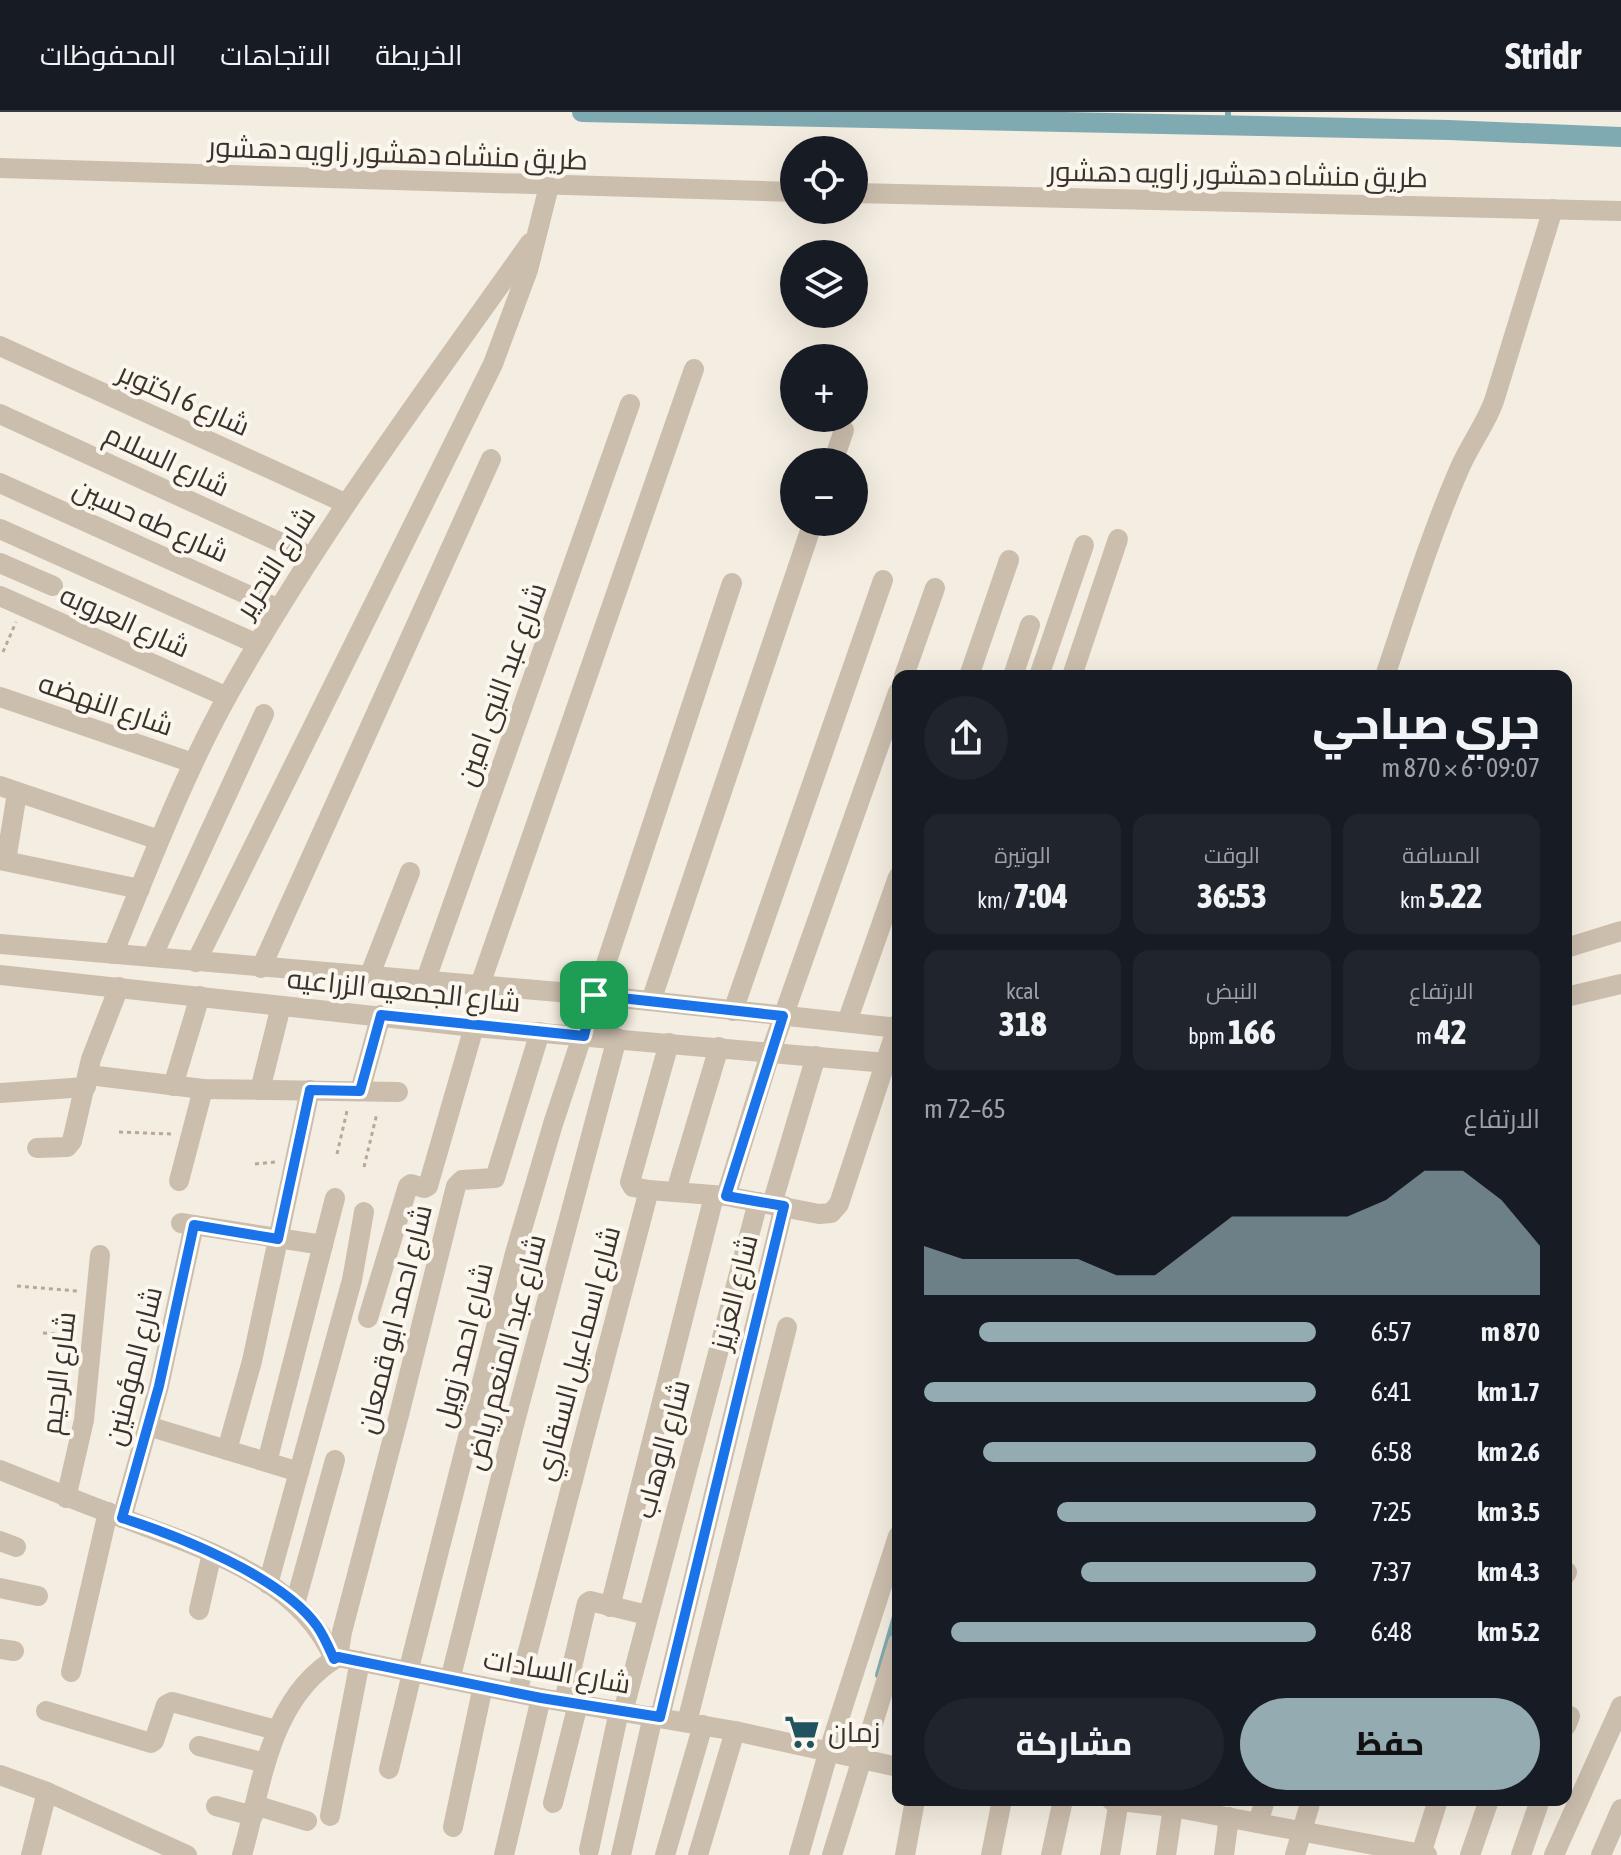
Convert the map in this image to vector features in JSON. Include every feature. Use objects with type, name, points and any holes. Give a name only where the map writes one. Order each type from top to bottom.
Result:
[{"type":"street","name":"طريق منشاه دهشور, زاويه دهشور","points":[[0,168],[780,192]]},
{"type":"street","points":[[196,962],[493,364],[515,309],[549,186]]},
{"type":"street","name":"طريق منشاه دهشور, زاويه دهشور","points":[[868,193],[1621,211]]},
{"type":"street","points":[[1387,670],[1431,539],[1453,484],[1494,401],[1553,209]]},
{"type":"street","name":"شارع التحرير","points":[[113,954],[193,763],[257,644],[345,503],[539,230]]},
{"type":"street","name":"شارع 6 اكتوبر","points":[[0,346],[345,503]]},
{"type":"street","points":[[480,985],[694,369]]},
{"type":"street","name":"شارع عبد النبى امين","points":[[425,982],[630,404]]},
{"type":"street","name":"شارع السلام","points":[[0,414],[310,556]]},
{"type":"street","points":[[261,968],[491,459]]},
{"type":"street","name":"شارع طه حسين","points":[[0,483],[279,609]]},
{"type":"street","points":[[0,529],[257,644]]},
{"type":"street","points":[[651,1001],[808,536]]},
{"type":"street","points":[[1074,670],[1118,539]]},
{"type":"street","points":[[1041,670],[1084,545]]},
{"type":"street","points":[[971,670],[1009,560]]},
{"type":"street","points":[[0,563],[53,586]]},
{"type":"street","points":[[733,1011],[883,580]]},
{"type":"street","name":"شارع احمد زويل","points":[[389,1769],[410,1672],[515,1253],[553,1124],[584,1036],[594,995],[732,583]]},
{"type":"street","points":[[906,670],[935,588]]},
{"type":"street","name":"شارع العروبه","points":[[0,596],[227,697]]},
{"type":"street","points":[[1015,670],[1030,625]]},
{"type":"street","name":"شارع النهضه","points":[[0,697],[193,763]]},
{"type":"street","points":[[610,1607],[720,1196],[892,709]]},
{"type":"street","points":[[152,957],[264,714]]},
{"type":"street","points":[[140,889],[3,861],[9,790],[159,840]]},
{"type":"street","points":[[369,977],[410,872]]},
{"type":"street","points":[[847,1022],[892,894]]},
{"type":"street","points":[[1572,946],[1621,931]]},
{"type":"street","name":"شارع الجمعيه الزراعيه","points":[[0,944],[594,995],[892,1026]]},
{"type":"street","name":"شارع الجمعيه الزراعيه","points":[[2,981],[119,987],[474,1027],[892,1063]]},
{"type":"street","points":[[1572,996],[1621,984]]},
{"type":"street","points":[[37,1148],[67,1147],[70,1144],[91,1059],[119,987]]},
{"type":"street","points":[[173,1086],[200,996]]},
{"type":"street","points":[[260,1090],[281,1006]]},
{"type":"street","points":[[356,1091],[381,1015]]},
{"type":"street","points":[[368,1318],[408,1186],[428,1186],[474,1027]]},
{"type":"street","name":"شارع احمد ابو قمعان","points":[[345,1659],[342,1632],[456,1186],[462,1180],[495,1178],[540,1032]]},
{"type":"street","name":"شارع عبد المنعم رياض","points":[[450,1680],[518,1409],[617,1038]]},
{"type":"street","points":[[669,1043],[630,1182],[633,1187],[720,1196],[825,1215],[836,1209],[892,1063]]},
{"type":"street","points":[[676,1191],[719,1047]]},
{"type":"street","name":"شارع العزيز","points":[[621,1855],[656,1717],[771,1204],[816,1056]]},
{"type":"street","points":[[0,1093],[88,1081],[203,1089],[390,1091]]},
{"type":"street","points":[[179,1181],[203,1089]]},
{"type":"street","points":[[227,1450],[252,1361],[310,1090]]},
{"type":"street","name":"شارع اسماعيل السقاري","points":[[517,1693],[649,1190]]},
{"type":"street","points":[[267,1462],[335,1198]]},
{"type":"street","name":"شارع الوهاب","points":[[589,1850],[647,1615],[771,1204]]},
{"type":"street","points":[[268,1584],[352,1280],[364,1212]]},
{"type":"street","name":"شارع المؤمنين","points":[[71,1672],[115,1515],[148,1426],[169,1345],[187,1224],[278,1239]]},
{"type":"street","points":[[278,1239],[323,1245]]},
{"type":"street","name":"شارع الرحيم","points":[[66,1498],[84,1420],[100,1255]]},
{"type":"street","points":[[665,1855],[787,1327]]},
{"type":"street","points":[[148,1426],[299,1472]]},
{"type":"street","points":[[295,1604],[335,1460]]},
{"type":"street","points":[[0,1470],[212,1553],[268,1584],[315,1624],[345,1659],[330,1816]]},
{"type":"street","points":[[199,1610],[212,1553]]},
{"type":"street","points":[[799,1855],[892,1556]]},
{"type":"street","points":[[0,1588],[38,1596]]},
{"type":"street","points":[[553,1803],[587,1603],[647,1615]]},
{"type":"street","points":[[242,1855],[276,1730],[302,1690],[345,1659]]},
{"type":"street","name":"شارع السادات","points":[[345,1659],[541,1698],[735,1731],[892,1766]]},
{"type":"street","points":[[832,1855],[892,1661]]},
{"type":"street","points":[[453,1827],[483,1686]]},
{"type":"street","points":[[504,1855],[541,1698]]},
{"type":"street","points":[[46,1711],[151,1743],[166,1705],[172,1702],[276,1730]]},
{"type":"street","points":[[1554,1855],[1621,1706]]},
{"type":"street","points":[[698,1855],[735,1731]]},
{"type":"street","points":[[199,1746],[265,1763]]},
{"type":"street","points":[[0,1775],[47,1792],[187,1855]]},
{"type":"street","points":[[31,1855],[47,1792]]},
{"type":"street","points":[[216,1806],[307,1821]]},
{"type":"street","points":[[905,1855],[914,1806]]},
{"type":"street","points":[[991,1855],[1001,1806]]},
{"type":"street","points":[[1051,1855],[1062,1806]]},
{"type":"street","points":[[1110,1855],[1118,1806]]},
{"type":"street","points":[[1169,1806],[1222,1811],[1258,1823],[1301,1830],[1333,1846],[1424,1854],[1436,1806]]},
{"type":"street","points":[[1258,1823],[1263,1806]]},
{"type":"street","points":[[1295,1855],[1309,1806]]},
{"type":"street","points":[[1470,1855],[1487,1806]]},
{"type":"street","points":[[1521,1855],[1538,1806]]},
{"type":"street","points":[[1166,1855],[1173,1807]]},
{"type":"street","points":[[1601,1855],[1621,1809]]},
{"type":"street","points":[[1222,1811],[1224,1855]]},
{"type":"path","points":[[3,652],[23,606]]},
{"type":"path","points":[[337,1154],[356,1091]]},
{"type":"path","points":[[364,1167],[390,1091]]},
{"type":"path","points":[[119,1132],[191,1135]]},
{"type":"path","points":[[17,1286],[95,1292]]},
{"type":"path","points":[[43,1333],[93,1336]]},
{"type":"waterway","points":[[582,112],[1449,130],[1621,137]]},
{"type":"waterway","points":[[1228,112],[1228,126]]},
{"type":"waterway","points":[[878,1675],[892,1627]]},
{"type":"place","name":"زمان","points":[[802,1732]]},
{"type":"route","points":[[594,995],[783,1016],[726,1196],[784,1206],[660,1717],[541,1698],[338,1657],[334,1659],[315,1624],[268,1584],[212,1553],[122,1518],[159,1386],[194,1225],[278,1239],[310,1090],[360,1091],[381,1015],[584,1036],[594,995]]}]
